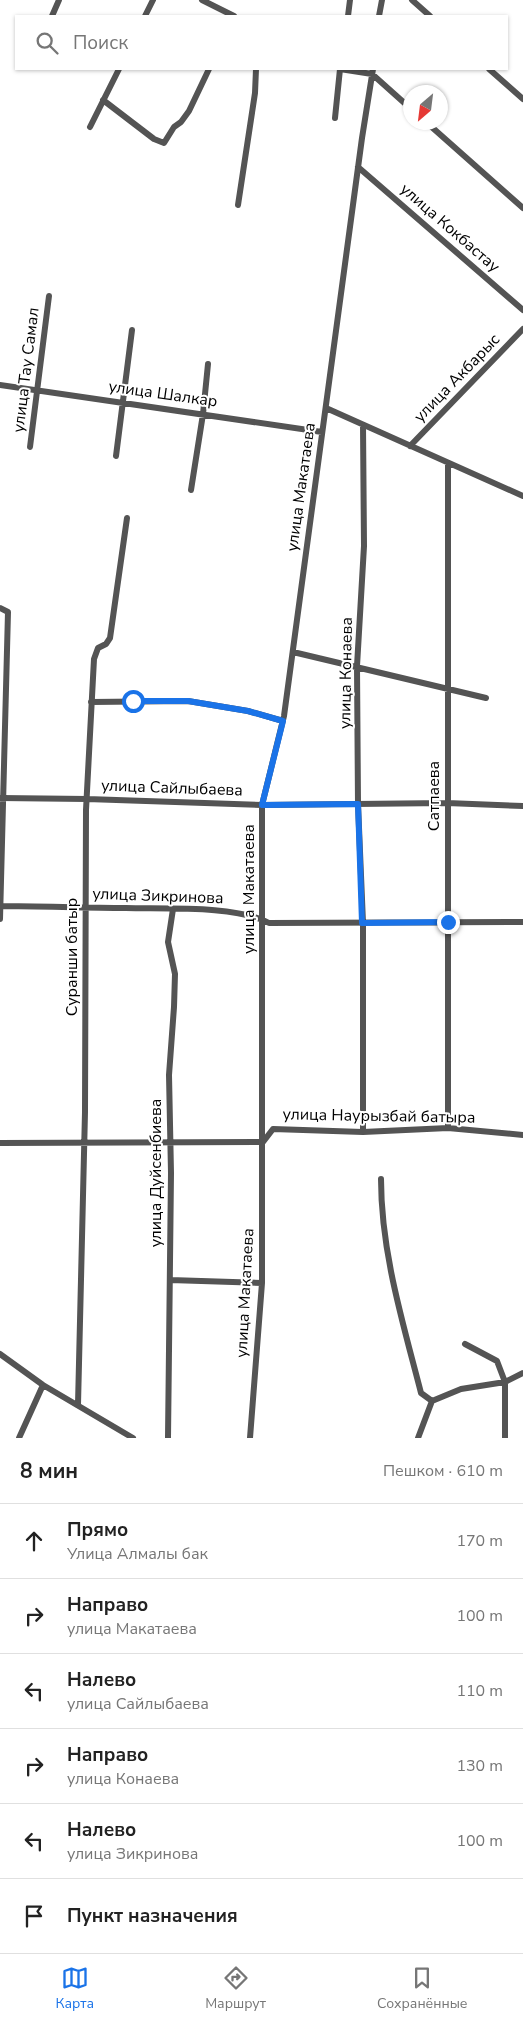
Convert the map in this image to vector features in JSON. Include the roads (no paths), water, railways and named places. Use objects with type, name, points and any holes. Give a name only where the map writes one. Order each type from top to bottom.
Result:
[{"type":"street","points":[[52,15],[59,0]]},
{"type":"street","points":[[145,15],[152,0]]},
{"type":"street","points":[[202,0],[232,15]]},
{"type":"street","points":[[348,15],[350,0]]},
{"type":"street","points":[[380,15],[382,0]]},
{"type":"street","points":[[412,0],[429,15]]},
{"type":"street","points":[[90,127],[118,70]]},
{"type":"street","points":[[103,100],[154,139],[164,144],[174,127],[189,111],[209,70]]},
{"type":"street","points":[[238,205],[255,93],[256,70]]},
{"type":"street","points":[[335,118],[340,70]]},
{"type":"street","points":[[351,70],[372,72],[403,101]]},
{"type":"street","points":[[490,70],[523,99]]},
{"type":"street","name":"улица Макатаева","points":[[250,1438],[262,1283],[262,805],[283,721],[372,72]]},
{"type":"street","points":[[435,130],[523,208]]},
{"type":"street","name":"улица Кокбастау","points":[[358,167],[523,310]]},
{"type":"street","name":"улица Тау Самал","points":[[30,447],[50,296]]},
{"type":"street","name":"улица Акбарыс","points":[[410,446],[523,329]]},
{"type":"street","points":[[116,456],[132,330]]},
{"type":"street","points":[[191,490],[203,414],[208,364]]},
{"type":"street","name":"улица Шалкар","points":[[0,385],[322,432]]},
{"type":"street","points":[[326,408],[523,496]]},
{"type":"street","name":"улица Конаева","points":[[363,425],[364,546],[357,666],[358,804],[362,923],[363,1132]]},
{"type":"street","name":"Сатпаева","points":[[448,463],[448,1128]]},
{"type":"street","name":"Суранши батыр","points":[[78,1405],[85,1141],[87,798],[92,702],[95,654],[98,648],[109,642],[112,630],[127,518]]},
{"type":"street","points":[[0,608],[8,612],[0,919]]},
{"type":"street","points":[[293,652],[447,687],[486,698]]},
{"type":"street","points":[[92,702],[188,701],[248,711],[283,721]]},
{"type":"street","name":"улица Сайлыбаева","points":[[2,798],[87,798],[262,805],[447,803],[523,806]]},
{"type":"street","name":"улица Зикринова","points":[[0,906],[173,909],[244,913],[270,923],[523,922]]},
{"type":"street","name":"улица Дуйсенбиева","points":[[168,1438],[170,1280],[169,1075],[175,974],[168,942],[173,909]]},
{"type":"street","name":"улица Наурызбай батыра","points":[[263,1142],[273,1129],[363,1132],[448,1128],[523,1135]]},
{"type":"street","points":[[0,1143],[85,1141],[263,1142]]},
{"type":"street","points":[[381,1180],[381,1208],[392,1282],[421,1393],[432,1401]]},
{"type":"street","points":[[170,1280],[262,1283]]},
{"type":"street","points":[[465,1344],[498,1361],[506,1382],[505,1438]]},
{"type":"street","points":[[0,1354],[43,1385],[134,1438]]},
{"type":"street","points":[[418,1438],[432,1401],[461,1389],[506,1382],[523,1373]]},
{"type":"street","points":[[19,1438],[43,1385]]}]
